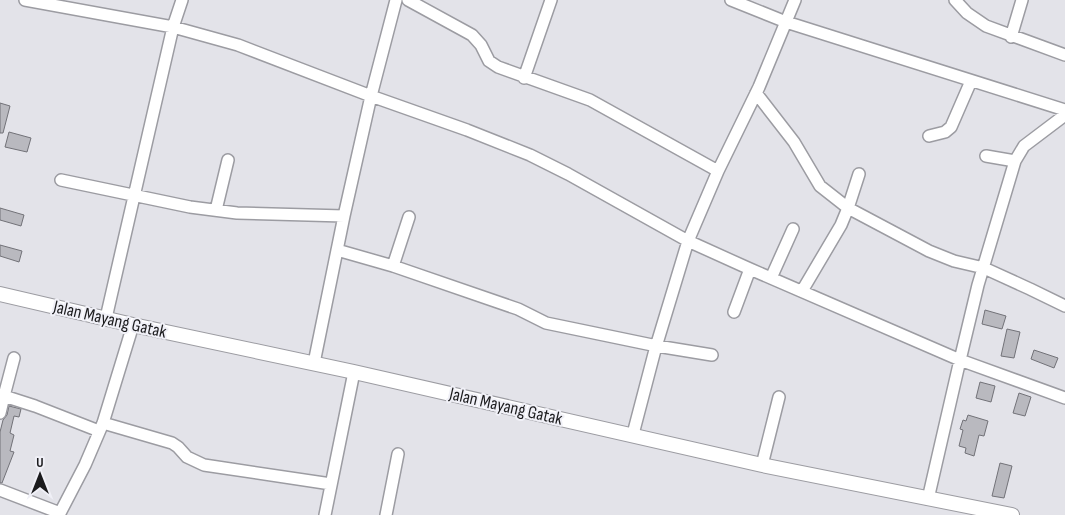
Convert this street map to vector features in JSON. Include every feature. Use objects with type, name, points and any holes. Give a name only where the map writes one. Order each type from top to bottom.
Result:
[{"type":"street","points":[[24,0],[173,27],[238,45],[371,96],[467,130],[568,174],[688,241],[750,270],[960,360],[1065,398]]},
{"type":"street","points":[[106,318],[173,27],[182,0]]},
{"type":"street","points":[[314,363],[371,96],[396,0]]},
{"type":"street","points":[[408,0],[472,35],[493,64],[524,78],[590,100],[718,171]]},
{"type":"street","points":[[524,78],[551,0]]},
{"type":"street","points":[[731,0],[786,22],[1065,110]]},
{"type":"street","points":[[633,434],[688,241],[718,171],[758,90],[795,0]]},
{"type":"street","points":[[955,0],[972,18],[986,26],[1011,37],[1065,55]]},
{"type":"street","points":[[1011,37],[1022,0]]},
{"type":"street","points":[[929,136],[944,132],[951,127],[971,80]]},
{"type":"street","points":[[758,90],[794,142],[820,186],[848,208],[929,251],[954,261],[984,268],[1065,306]]},
{"type":"street","points":[[928,499],[978,285],[1016,161],[1024,146],[1065,115]]},
{"type":"street","points":[[986,156],[1016,161]]},
{"type":"street","points":[[216,210],[228,160]]},
{"type":"street","points":[[802,291],[841,225],[859,174]]},
{"type":"street","points":[[61,180],[190,207],[237,213],[344,216]]},
{"type":"street","points":[[392,266],[408,217]]},
{"type":"street","points":[[771,278],[793,229]]},
{"type":"street","points":[[337,250],[392,266],[518,308],[546,323],[657,346],[712,355]]},
{"type":"street","points":[[734,312],[750,270]]},
{"type":"street","name":"Jalan Mayang Gatak","points":[[0,294],[762,464],[1012,515]]},
{"type":"street","points":[[0,490],[59,514],[85,465],[101,427],[133,324]]},
{"type":"street","points":[[0,413],[14,358]]},
{"type":"street","points":[[325,515],[354,372]]},
{"type":"street","points":[[4,396],[101,427],[172,443],[178,446],[187,458],[204,465],[331,484]]},
{"type":"street","points":[[762,464],[779,397]]},
{"type":"street","points":[[386,515],[398,454]]},
{"type":"building","points":[[0,103],[10,106],[3,133],[0,133]]},
{"type":"building","points":[[9,132],[31,138],[27,152],[5,147]]},
{"type":"building","points":[[0,208],[24,215],[21,226],[0,220]]},
{"type":"building","points":[[0,245],[22,251],[19,262],[0,256]]},
{"type":"building","points":[[985,310],[1006,316],[1002,329],[982,324]]},
{"type":"building","points":[[1007,329],[1020,332],[1014,358],[1001,356]]},
{"type":"building","points":[[1034,350],[1058,358],[1054,368],[1031,359]]},
{"type":"building","points":[[980,382],[995,386],[991,402],[976,398]]},
{"type":"building","points":[[1019,393],[1031,397],[1025,416],[1013,413]]},
{"type":"building","points":[[9,406],[21,409],[19,417],[14,416],[10,433],[14,435],[10,451],[14,452],[2,483],[0,483],[0,432]]},
{"type":"building","points":[[968,415],[988,421],[984,436],[979,435],[974,456],[965,453],[966,448],[959,446],[963,430],[960,429],[963,420],[966,421]]},
{"type":"building","points":[[1000,463],[1012,466],[1004,498],[992,496]]}]
